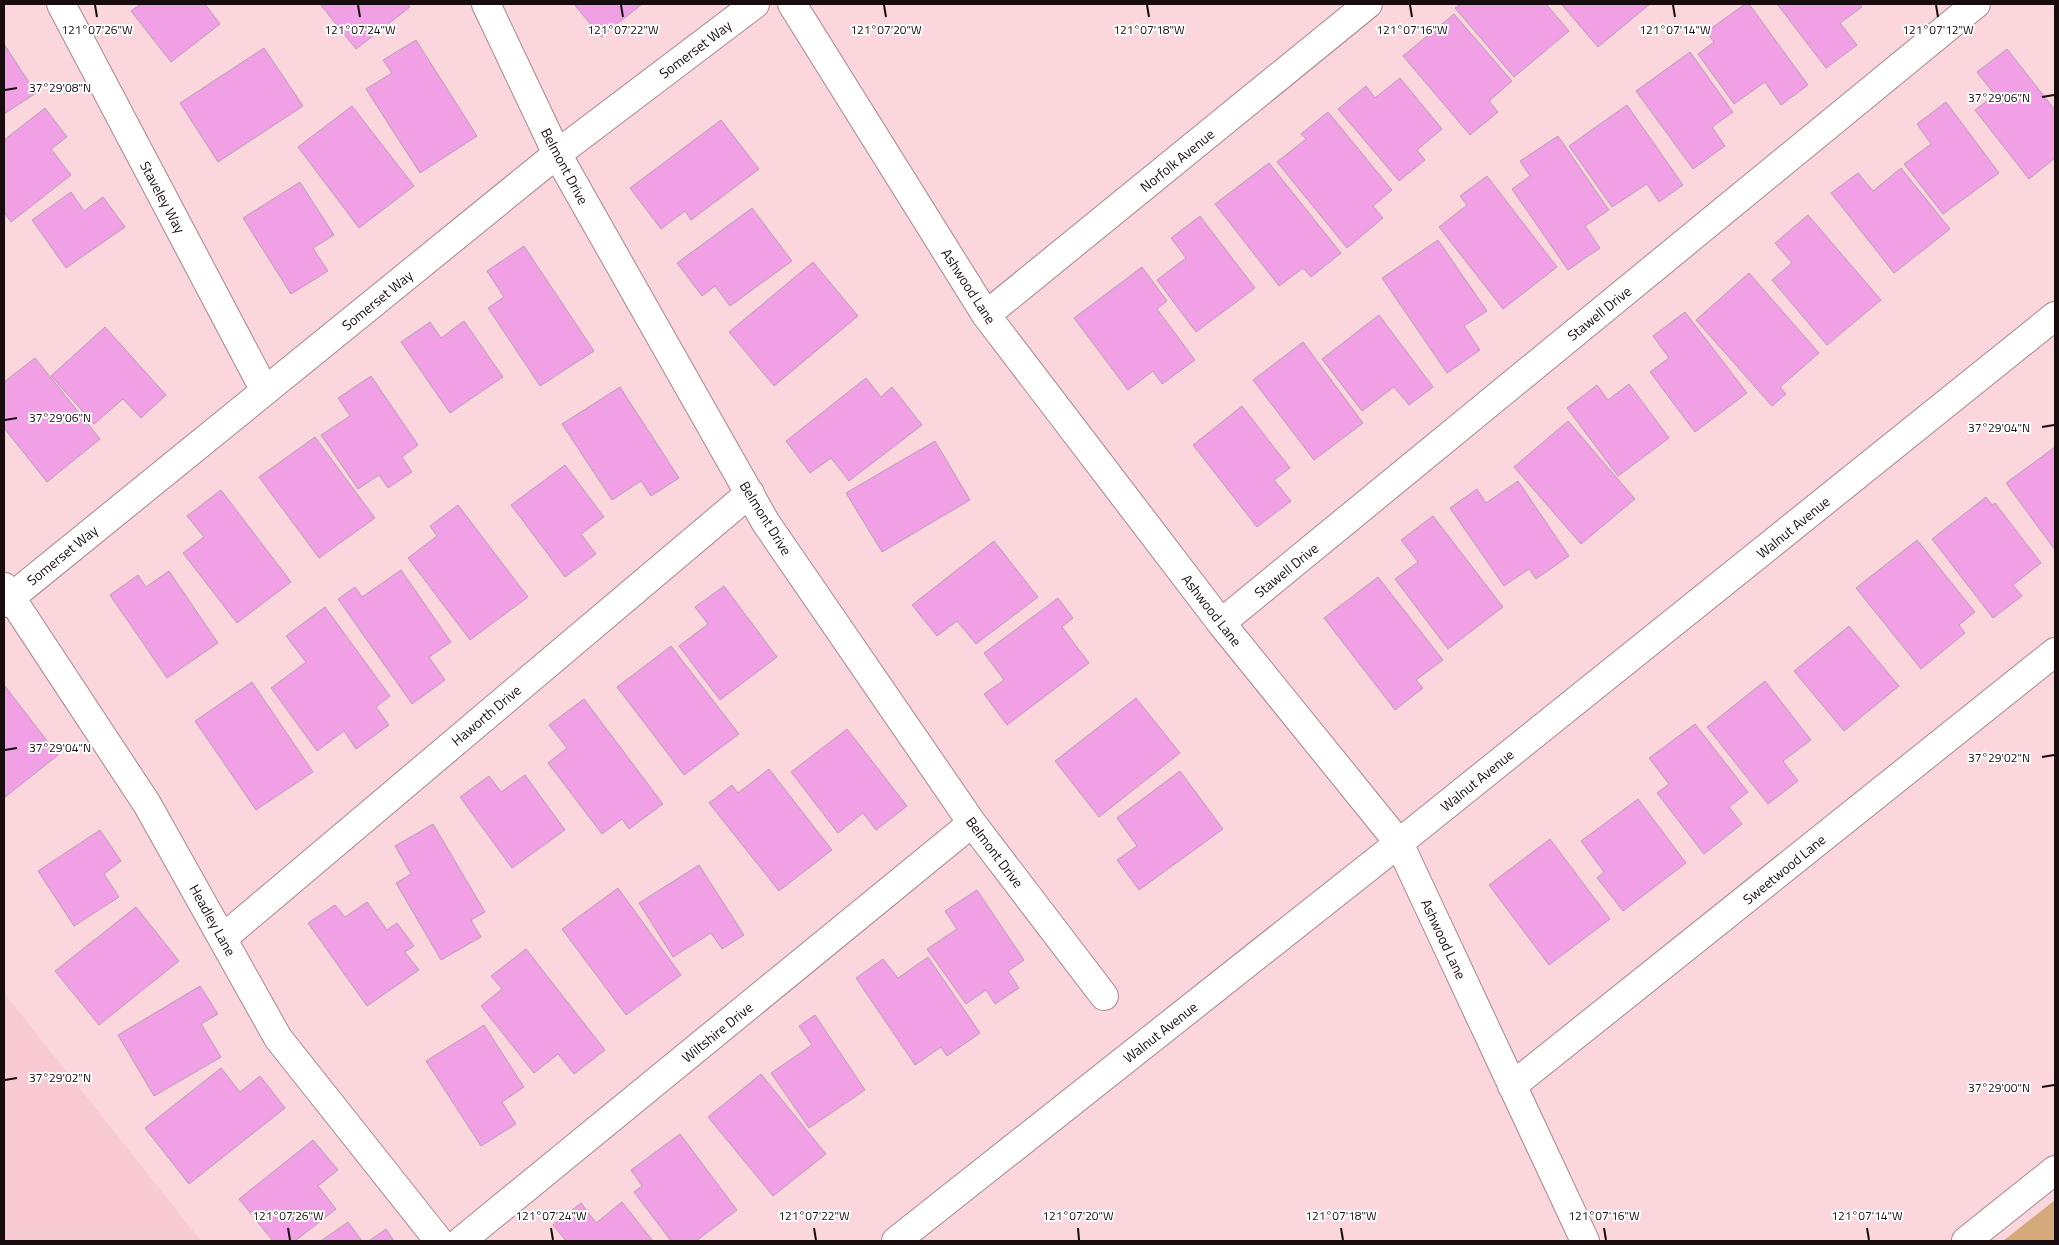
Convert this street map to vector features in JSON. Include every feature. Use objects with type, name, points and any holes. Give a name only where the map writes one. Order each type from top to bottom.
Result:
[{"type":"street","name":"Staveley Way","points":[[61,4],[265,391]]},
{"type":"street","name":"Belmont Drive","points":[[486,4],[557,154],[766,523],[972,823],[1104,996]]},
{"type":"street","name":"Somerset Way","points":[[6,595],[265,391],[557,154],[755,4]]},
{"type":"street","name":"Ashwood Lane","points":[[792,4],[986,315],[1221,623],[1399,843],[1585,1241]]},
{"type":"street","name":"Norfolk Avenue","points":[[986,315],[1368,4]]},
{"type":"street","name":"Stawell Drive","points":[[1221,623],[1976,4]]},
{"type":"street","name":"Walnut Avenue","points":[[896,1241],[1399,843],[2055,316]]},
{"type":"street","name":"Haworth Drive","points":[[223,938],[750,493]]},
{"type":"street","name":"Headley Lane","points":[[6,595],[147,804],[278,1038],[439,1241]]},
{"type":"street","name":"Sweetwood Lane","points":[[1512,1086],[2055,652]]},
{"type":"street","name":"Wiltshire Drive","points":[[461,1241],[972,823]]},
{"type":"street","points":[[1966,1241],[2055,1170]]},
{"type":"shaded area","points":[[4,993],[201,1241],[4,1241]]},
{"type":"shaded area","points":[[2055,1200],[2055,1241],[2003,1241]]},
{"type":"building","points":[[141,4],[205,4],[220,24],[171,62],[131,11]]},
{"type":"building","points":[[320,4],[407,4],[410,7],[356,49]]},
{"type":"building","points":[[574,4],[642,4],[601,37]]},
{"type":"building","points":[[1461,4],[1546,4],[1569,31],[1514,77],[1455,8]]},
{"type":"building","points":[[1561,4],[1650,4],[1598,47]]},
{"type":"building","points":[[1745,4],[1749,4],[1808,85],[1781,105],[1765,82],[1734,104],[1698,54],[1714,42],[1706,32]]},
{"type":"building","points":[[1777,4],[1860,4],[1862,7],[1840,23],[1857,45],[1826,68]]},
{"type":"building","points":[[1454,14],[1512,81],[1489,101],[1498,112],[1470,135],[1403,56]]},
{"type":"building","points":[[416,40],[477,136],[420,173],[366,89],[392,73],[383,60]]},
{"type":"building","points":[[4,44],[36,93],[4,114]]},
{"type":"building","points":[[264,48],[303,106],[218,162],[180,103]]},
{"type":"building","points":[[2007,49],[2055,110],[2055,158],[2029,179],[1975,110],[1995,95],[1977,72]]},
{"type":"building","points":[[1690,52],[1733,112],[1712,127],[1725,146],[1693,169],[1636,91]]},
{"type":"building","points":[[1400,78],[1442,129],[1417,150],[1425,160],[1399,181],[1338,109],[1366,86],[1375,98]]},
{"type":"building","points":[[1946,102],[1999,173],[1943,214],[1904,164],[1931,144],[1917,124]]},
{"type":"building","points":[[1627,105],[1683,185],[1659,202],[1647,184],[1612,207],[1569,146]]},
{"type":"building","points":[[352,106],[414,186],[359,228],[298,147]]},
{"type":"building","points":[[45,108],[67,137],[51,149],[71,175],[11,222],[4,212],[4,140]]},
{"type":"building","points":[[1328,112],[1392,190],[1373,206],[1383,218],[1347,248],[1277,162],[1306,139],[1301,134]]},
{"type":"building","points":[[721,120],[759,169],[691,220],[685,211],[661,229],[630,188]]},
{"type":"building","points":[[1558,136],[1609,210],[1585,226],[1600,248],[1568,270],[1512,189],[1530,176],[1520,161]]},
{"type":"building","points":[[1269,163],[1341,253],[1311,277],[1303,268],[1279,286],[1215,204]]},
{"type":"building","points":[[1901,168],[1950,229],[1894,273],[1831,193],[1858,173],[1873,191]]},
{"type":"building","points":[[1487,176],[1557,267],[1503,309],[1439,227],[1467,205],[1460,196]]},
{"type":"building","points":[[300,182],[334,235],[313,248],[328,271],[291,294],[243,218]]},
{"type":"building","points":[[71,192],[84,211],[103,197],[125,227],[66,268],[32,220]]},
{"type":"building","points":[[752,208],[792,261],[730,306],[715,286],[702,296],[677,263]]},
{"type":"building","points":[[1808,215],[1881,300],[1827,345],[1772,280],[1792,263],[1775,243]]},
{"type":"building","points":[[1200,216],[1255,288],[1196,332],[1157,280],[1186,258],[1171,238]]},
{"type":"building","points":[[1438,240],[1487,311],[1464,326],[1480,350],[1447,373],[1382,278]]},
{"type":"building","points":[[524,246],[594,351],[540,386],[488,308],[504,297],[487,271]]},
{"type":"building","points":[[813,262],[858,316],[774,386],[729,332]]},
{"type":"building","points":[[1142,267],[1167,301],[1157,309],[1195,360],[1162,384],[1153,371],[1128,390],[1074,318]]},
{"type":"building","points":[[1749,273],[1819,353],[1780,387],[1786,394],[1772,406],[1696,320]]},
{"type":"building","points":[[1685,312],[1747,393],[1695,432],[1650,372],[1669,358],[1653,336]]},
{"type":"building","points":[[1379,315],[1433,387],[1409,405],[1394,387],[1362,411],[1322,359]]},
{"type":"building","points":[[464,321],[503,377],[450,413],[401,342],[430,322],[441,338]]},
{"type":"building","points":[[105,327],[166,395],[141,418],[123,399],[94,424],[51,376]]},
{"type":"building","points":[[1303,342],[1363,423],[1314,460],[1253,380]]},
{"type":"building","points":[[35,358],[100,439],[47,482],[4,428],[4,382]]},
{"type":"building","points":[[371,376],[418,445],[402,457],[412,472],[388,488],[379,475],[358,489],[321,435],[350,416],[338,398]]},
{"type":"building","points":[[866,378],[881,397],[892,387],[922,425],[849,481],[831,458],[810,473],[786,441]]},
{"type":"building","points":[[1629,384],[1669,438],[1618,476],[1567,408],[1597,385],[1608,400]]},
{"type":"building","points":[[620,387],[679,478],[651,496],[641,481],[612,500],[562,424]]},
{"type":"building","points":[[1242,406],[1290,468],[1274,480],[1291,501],[1257,527],[1193,445]]},
{"type":"building","points":[[1568,421],[1635,499],[1581,544],[1514,467]]},
{"type":"building","points":[[315,437],[375,518],[319,558],[259,477]]},
{"type":"building","points":[[935,441],[970,500],[882,552],[846,493]]},
{"type":"building","points":[[2055,447],[2055,550],[2006,483]]},
{"type":"building","points":[[565,465],[604,517],[581,534],[596,554],[565,577],[511,505]]},
{"type":"building","points":[[1518,481],[1569,556],[1536,579],[1529,569],[1504,586],[1450,508],[1477,489],[1486,503]]},
{"type":"building","points":[[221,490],[291,582],[237,623],[183,553],[204,537],[187,516]]},
{"type":"building","points":[[1986,497],[1992,505],[1995,503],[2041,563],[2013,585],[2022,596],[1993,618],[1932,539]]},
{"type":"building","points":[[458,505],[528,597],[470,640],[408,558],[437,536],[430,526]]},
{"type":"building","points":[[1433,516],[1503,607],[1448,649],[1395,579],[1418,562],[1401,540]]},
{"type":"building","points":[[1917,540],[1975,612],[1959,625],[1965,633],[1921,669],[1856,588]]},
{"type":"building","points":[[994,541],[1038,597],[976,644],[957,621],[937,636],[912,605]]},
{"type":"building","points":[[401,570],[451,642],[429,657],[445,680],[412,704],[338,599],[355,587],[362,597]]},
{"type":"building","points":[[169,571],[218,643],[167,678],[110,595],[138,575],[146,587]]},
{"type":"building","points":[[1378,577],[1443,660],[1416,680],[1423,688],[1395,710],[1324,618]]},
{"type":"building","points":[[724,586],[777,657],[720,700],[679,646],[708,624],[695,607]]},
{"type":"building","points":[[1058,598],[1073,618],[1062,627],[1089,663],[1007,725],[984,694],[1004,680],[984,653]]},
{"type":"building","points":[[325,607],[390,696],[376,707],[389,725],[356,749],[344,731],[317,751],[271,688],[306,662],[286,636]]},
{"type":"building","points":[[1849,626],[1899,686],[1844,731],[1794,671]]},
{"type":"building","points":[[671,646],[739,734],[684,775],[617,687]]},
{"type":"building","points":[[1765,681],[1811,740],[1783,761],[1798,781],[1768,804],[1707,727]]},
{"type":"building","points":[[252,682],[313,772],[256,810],[195,721]]},
{"type":"building","points":[[4,685],[58,755],[4,798]]},
{"type":"building","points":[[1136,698],[1180,753],[1099,817],[1055,761]]},
{"type":"building","points":[[584,699],[663,804],[629,829],[622,819],[602,834],[548,763],[567,748],[549,725]]},
{"type":"building","points":[[1695,724],[1748,792],[1729,807],[1742,824],[1704,854],[1657,793],[1669,784],[1649,758]]},
{"type":"building","points":[[847,729],[907,806],[876,830],[863,813],[838,833],[791,772]]},
{"type":"building","points":[[769,769],[832,850],[779,891],[709,803],[732,785],[738,793]]},
{"type":"building","points":[[1180,771],[1223,829],[1139,890],[1117,860],[1137,846],[1117,818]]},
{"type":"building","points":[[525,775],[565,830],[512,868],[460,797],[489,776],[501,792]]},
{"type":"building","points":[[1638,799],[1686,863],[1623,911],[1597,878],[1604,872],[1581,841]]},
{"type":"building","points":[[433,824],[485,912],[471,920],[481,937],[441,960],[396,883],[411,874],[395,846]]},
{"type":"building","points":[[100,830],[121,861],[104,874],[119,897],[74,926],[38,871]]},
{"type":"building","points":[[1550,839],[1610,919],[1549,965],[1489,885]]},
{"type":"building","points":[[699,865],[744,935],[722,949],[711,933],[673,957],[639,903]]},
{"type":"building","points":[[618,888],[681,975],[626,1015],[562,929]]},
{"type":"building","points":[[977,890],[1024,960],[1008,971],[1019,988],[995,1004],[986,990],[966,1004],[927,949],[957,929],[945,911]]},
{"type":"building","points":[[367,902],[387,930],[397,923],[414,946],[405,952],[419,970],[367,1006],[308,923],[335,905],[345,917]]},
{"type":"building","points":[[136,907],[179,961],[99,1025],[55,971]]},
{"type":"building","points":[[526,949],[605,1050],[574,1074],[558,1054],[534,1073],[481,1006],[502,989],[491,976]]},
{"type":"building","points":[[928,957],[980,1033],[947,1056],[941,1047],[915,1065],[856,978],[883,959],[898,978]]},
{"type":"building","points":[[200,986],[218,1014],[201,1024],[221,1057],[154,1096],[118,1035]]},
{"type":"building","points":[[815,1015],[865,1090],[809,1128],[771,1073],[812,1045],[799,1026]]},
{"type":"building","points":[[484,1025],[524,1087],[502,1102],[516,1124],[481,1146],[426,1061]]},
{"type":"building","points":[[221,1068],[240,1092],[260,1076],[285,1108],[189,1184],[145,1128]]},
{"type":"building","points":[[761,1074],[826,1154],[773,1196],[708,1117]]},
{"type":"building","points":[[680,1134],[737,1210],[696,1241],[671,1241],[634,1192],[642,1186],[631,1170]]},
{"type":"building","points":[[313,1140],[338,1170],[318,1186],[336,1209],[295,1241],[273,1241],[239,1199]]},
{"type":"building","points":[[622,1202],[653,1241],[566,1241],[553,1225],[581,1203],[596,1223]]},
{"type":"building","points":[[348,1222],[362,1241],[321,1241]]},
{"type":"building","points":[[386,1229],[394,1241],[369,1241]]}]
